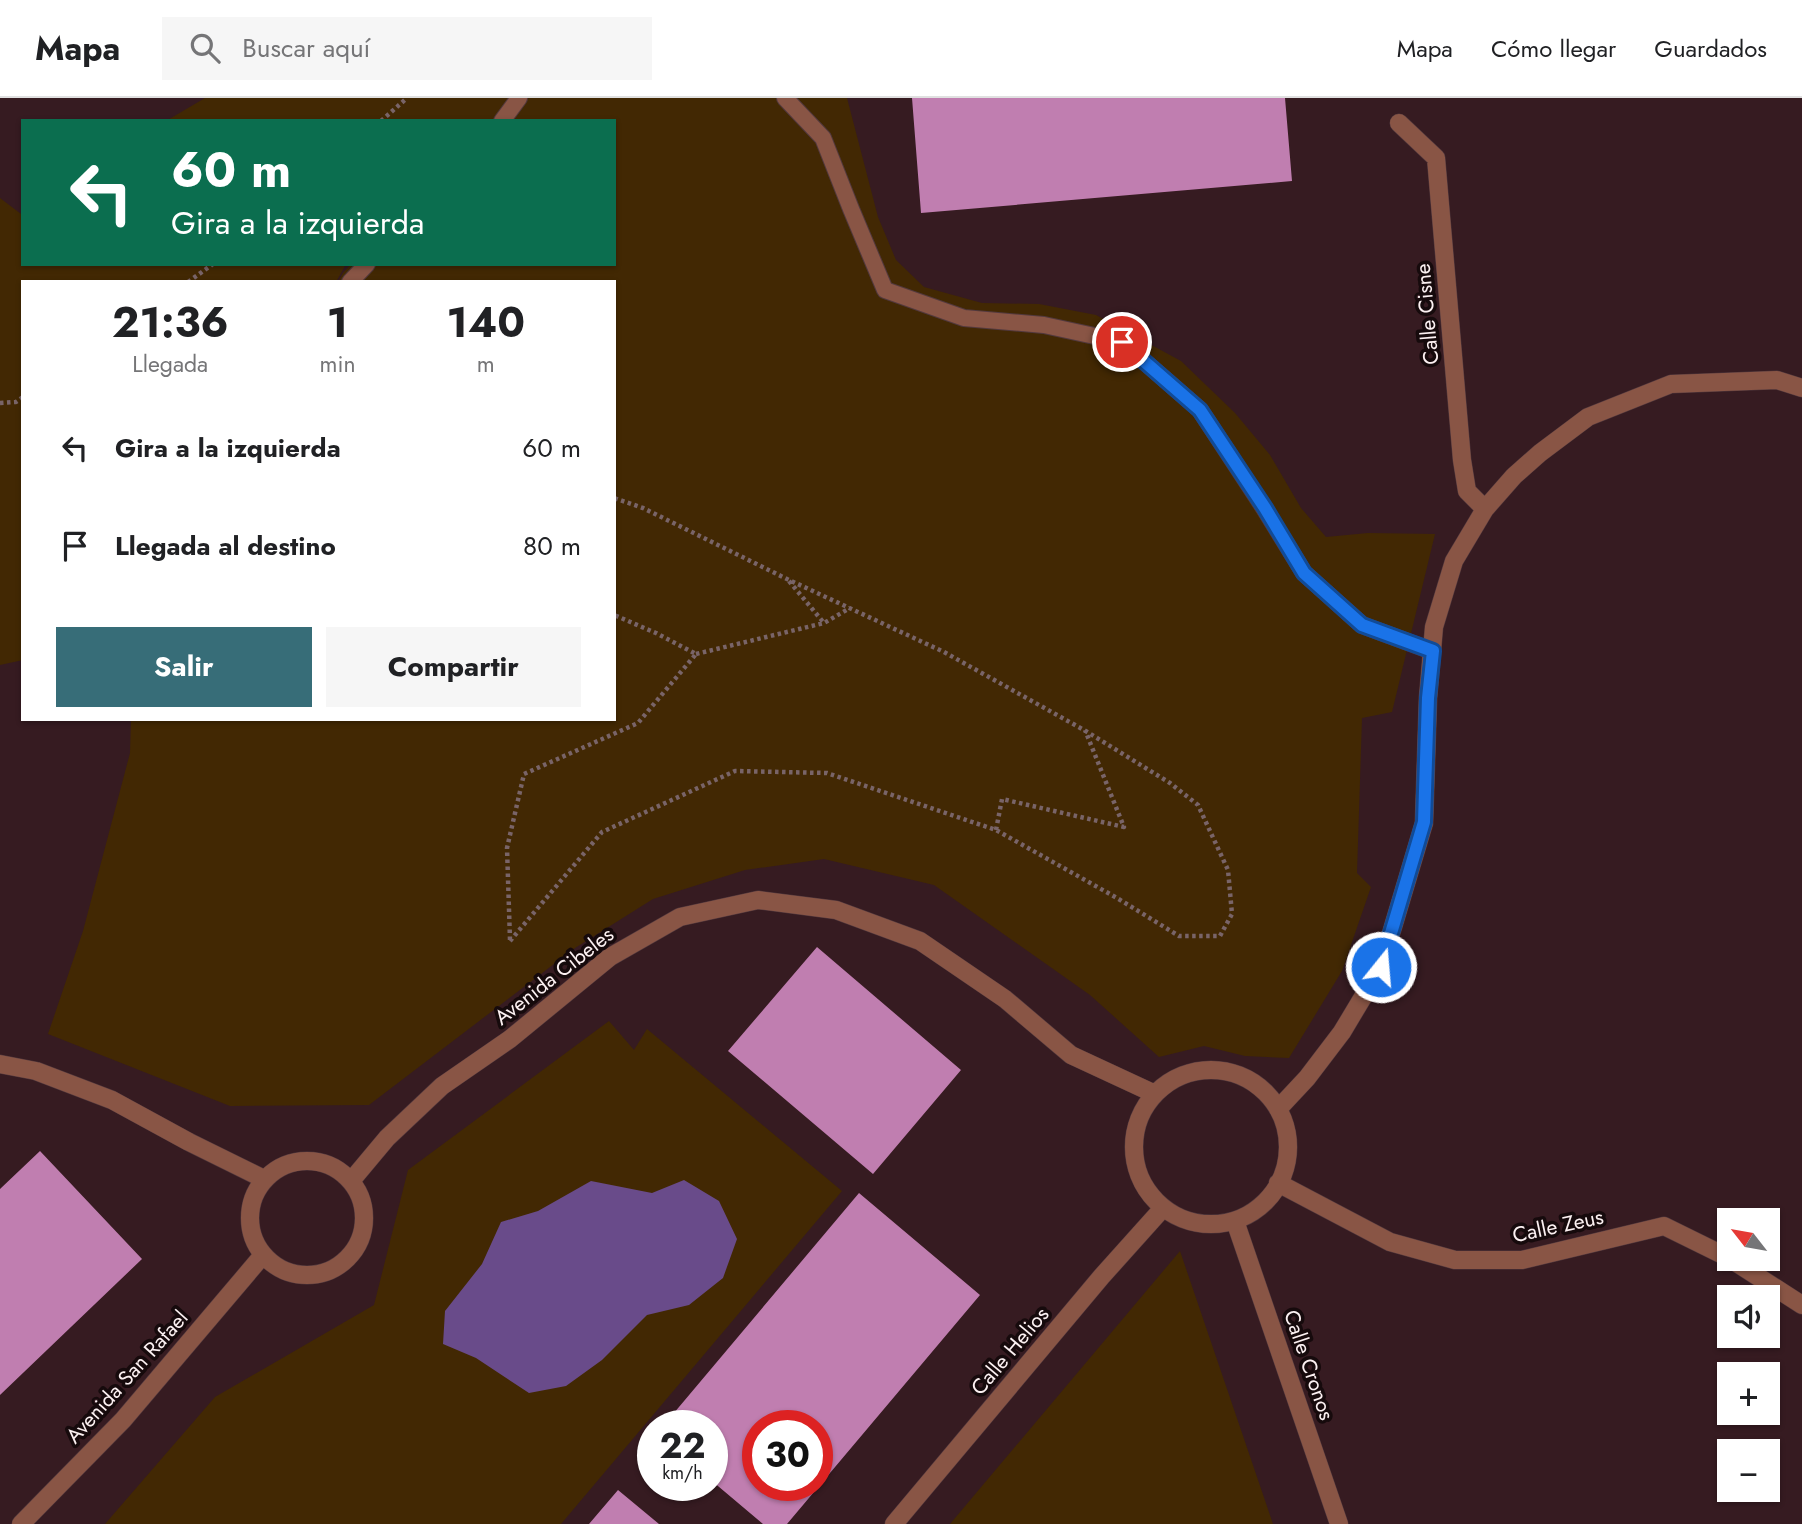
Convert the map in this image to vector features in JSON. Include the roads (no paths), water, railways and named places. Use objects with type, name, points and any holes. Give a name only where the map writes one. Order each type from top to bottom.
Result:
[{"type":"street","name":"Calle Cisne","points":[[1399,123],[1436,158],[1462,460],[1467,491],[1485,509]]},
{"type":"street","points":[[1278,1109],[1307,1078],[1342,1032],[1381,967],[1424,822],[1428,698],[1434,627],[1454,561],[1485,509],[1514,476],[1588,416],[1671,384],[1777,380],[1802,388]]},
{"type":"street","name":"Avenida Cibeles","points":[[351,1181],[387,1138],[442,1086],[510,1040],[610,957],[680,917],[758,900],[836,910],[920,941],[1005,999],[1071,1055],[1155,1094]]},
{"type":"street","points":[[0,1064],[36,1071],[112,1100],[264,1179]]},
{"type":"street","points":[[1221,1070],[1243,1077],[1263,1090],[1278,1109],[1287,1133],[1287,1159],[1278,1183],[1267,1199],[1253,1212],[1236,1220],[1210,1225],[1185,1220],[1163,1208],[1145,1189],[1135,1165],[1134,1139],[1140,1115],[1155,1094],[1174,1079],[1197,1071],[1221,1070]]},
{"type":"street","points":[[299,1161],[318,1161],[336,1168],[351,1181],[360,1196],[364,1213],[363,1232],[356,1248],[344,1262],[311,1276],[293,1274],[276,1267],[263,1255],[254,1241],[250,1208],[264,1179],[280,1167],[299,1161]]},
{"type":"street","name":"Calle Zeus","points":[[1278,1183],[1390,1242],[1455,1260],[1522,1260],[1664,1226],[1717,1252]]},
{"type":"street","name":"Calle Helios","points":[[894,1524],[1102,1276],[1163,1208]]},
{"type":"street","name":"Calle Cronos","points":[[1236,1220],[1339,1524]]},
{"type":"street","name":"Avenida San Rafael","points":[[22,1524],[123,1420],[263,1255]]},
{"type":"street","name":"Calle Zeus","points":[[1749,1271],[1802,1305]]},
{"type":"lane","points":[[503,119],[519,98]]},
{"type":"lane","points":[[785,98],[823,138],[885,290],[964,318],[1044,325],[1122,342],[1200,410],[1304,573],[1362,625],[1433,651]]},
{"type":"lane","points":[[352,280],[365,266]]}]
